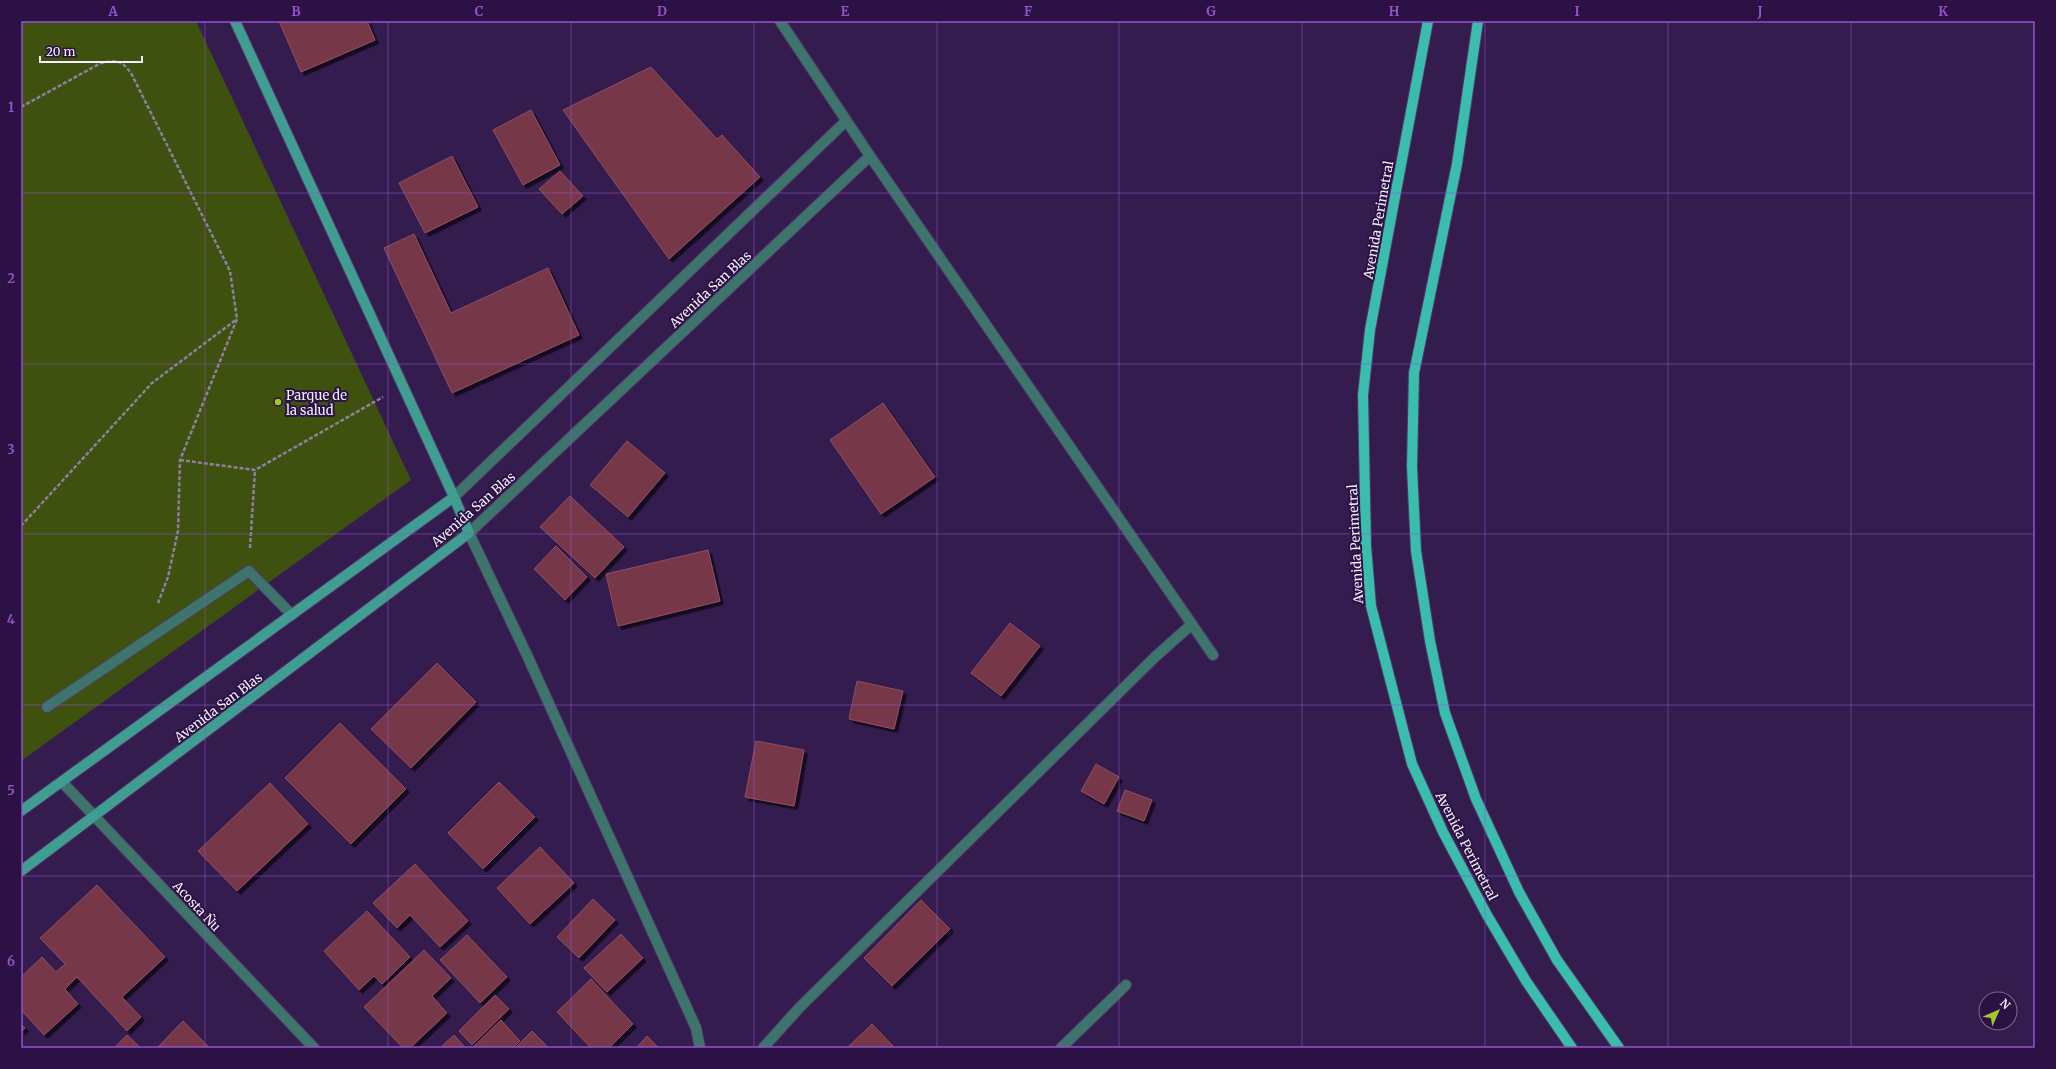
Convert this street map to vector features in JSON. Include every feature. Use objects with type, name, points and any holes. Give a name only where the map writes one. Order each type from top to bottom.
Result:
[{"type":"main road","name":"Avenida Perimetral","points":[[1428,21],[1370,330],[1363,395],[1366,546],[1371,606],[1412,764],[1443,832],[1487,914],[1522,974],[1572,1048]]},
{"type":"main road","name":"Avenida Perimetral","points":[[1478,21],[1457,164],[1414,373],[1412,467],[1416,551],[1430,641],[1446,713],[1476,799],[1519,892],[1557,960],[1619,1048]]},
{"type":"street","points":[[235,21],[454,497],[469,533],[526,653],[693,1021],[700,1048]]},
{"type":"street","points":[[780,21],[846,121],[1213,655]]},
{"type":"street","name":"Avenida San Blas","points":[[21,811],[454,497],[846,121]]},
{"type":"street","name":"Avenida San Blas","points":[[21,871],[469,533],[870,156]]},
{"type":"street","points":[[47,707],[249,571],[292,615]]},
{"type":"street","points":[[763,1048],[800,1007],[941,867],[1155,657],[1192,624]]},
{"type":"street","name":"Acosta Ñu","points":[[62,782],[314,1048]]},
{"type":"street","points":[[1061,1048],[1126,985]]},
{"type":"path","points":[[21,106],[101,64],[115,61],[125,65],[131,73],[230,271],[237,319],[180,460],[178,531],[168,577],[158,605]]},
{"type":"path","points":[[21,526],[152,383],[237,319]]},
{"type":"path","points":[[180,460],[255,470],[403,386]]},
{"type":"path","points":[[249,571],[255,470]]},
{"type":"green space","points":[[21,21],[196,21],[411,480],[21,761]]},
{"type":"building","points":[[279,21],[367,21],[375,40],[301,72]]},
{"type":"building","points":[[651,67],[717,139],[722,135],[760,177],[669,259],[563,110]]},
{"type":"building","points":[[531,110],[560,165],[523,185],[493,130]]},
{"type":"building","points":[[452,156],[478,207],[425,233],[399,183]]},
{"type":"building","points":[[560,171],[583,196],[562,214],[539,189]]},
{"type":"building","points":[[414,234],[451,313],[548,268],[579,335],[452,393],[384,248]]},
{"type":"building","points":[[883,403],[935,477],[881,514],[830,440]]},
{"type":"building","points":[[627,441],[665,473],[628,517],[590,485]]},
{"type":"building","points":[[570,496],[624,547],[595,578],[540,527]]},
{"type":"building","points":[[556,546],[587,577],[565,600],[534,569]]},
{"type":"building","points":[[708,550],[720,601],[618,626],[606,574]]},
{"type":"building","points":[[1010,623],[1040,646],[1001,696],[971,673]]},
{"type":"building","points":[[437,663],[476,702],[411,768],[371,729]]},
{"type":"building","points":[[857,681],[903,691],[894,729],[849,719]]},
{"type":"building","points":[[340,723],[406,789],[351,844],[285,778]]},
{"type":"building","points":[[756,741],[804,750],[794,806],[745,797]]},
{"type":"building","points":[[1096,764],[1119,777],[1104,804],[1081,791]]},
{"type":"building","points":[[499,782],[535,817],[483,869],[448,833]]},
{"type":"building","points":[[270,783],[308,824],[237,891],[198,851]]},
{"type":"building","points":[[1125,790],[1152,800],[1144,821],[1117,811]]},
{"type":"building","points":[[540,847],[574,883],[530,924],[497,888]]},
{"type":"building","points":[[415,864],[468,921],[440,947],[410,915],[397,928],[373,903]]},
{"type":"building","points":[[97,885],[165,957],[122,997],[141,1017],[127,1031],[77,977],[65,989],[78,1004],[44,1035],[21,1010],[21,977],[42,957],[56,972],[65,964],[40,938]]},
{"type":"building","points":[[593,899],[615,920],[579,958],[557,937]]},
{"type":"building","points":[[921,900],[950,929],[892,986],[864,958]]},
{"type":"building","points":[[367,911],[410,957],[382,984],[374,976],[359,990],[324,951]]},
{"type":"building","points":[[621,934],[643,958],[607,992],[584,968]]},
{"type":"building","points":[[467,935],[507,977],[480,1003],[440,960]]},
{"type":"building","points":[[424,950],[451,978],[432,996],[447,1013],[410,1048],[403,1048],[364,1007]]},
{"type":"building","points":[[591,979],[633,1024],[609,1048],[591,1048],[557,1012]]},
{"type":"building","points":[[495,995],[509,1009],[472,1045],[459,1031]]},
{"type":"building","points":[[501,1020],[520,1041],[513,1048],[472,1048]]},
{"type":"building","points":[[183,1021],[210,1048],[157,1048]]},
{"type":"building","points":[[21,1024],[25,1028],[21,1032]]},
{"type":"building","points":[[872,1024],[895,1048],[847,1048]]},
{"type":"building","points":[[532,1031],[549,1048],[515,1048]]},
{"type":"building","points":[[127,1035],[141,1048],[114,1048]]},
{"type":"building","points":[[454,1035],[466,1048],[440,1048]]},
{"type":"building","points":[[647,1036],[659,1048],[636,1048]]},
{"type":"place","name":"Parque de la salud","points":[[278,402]]}]
